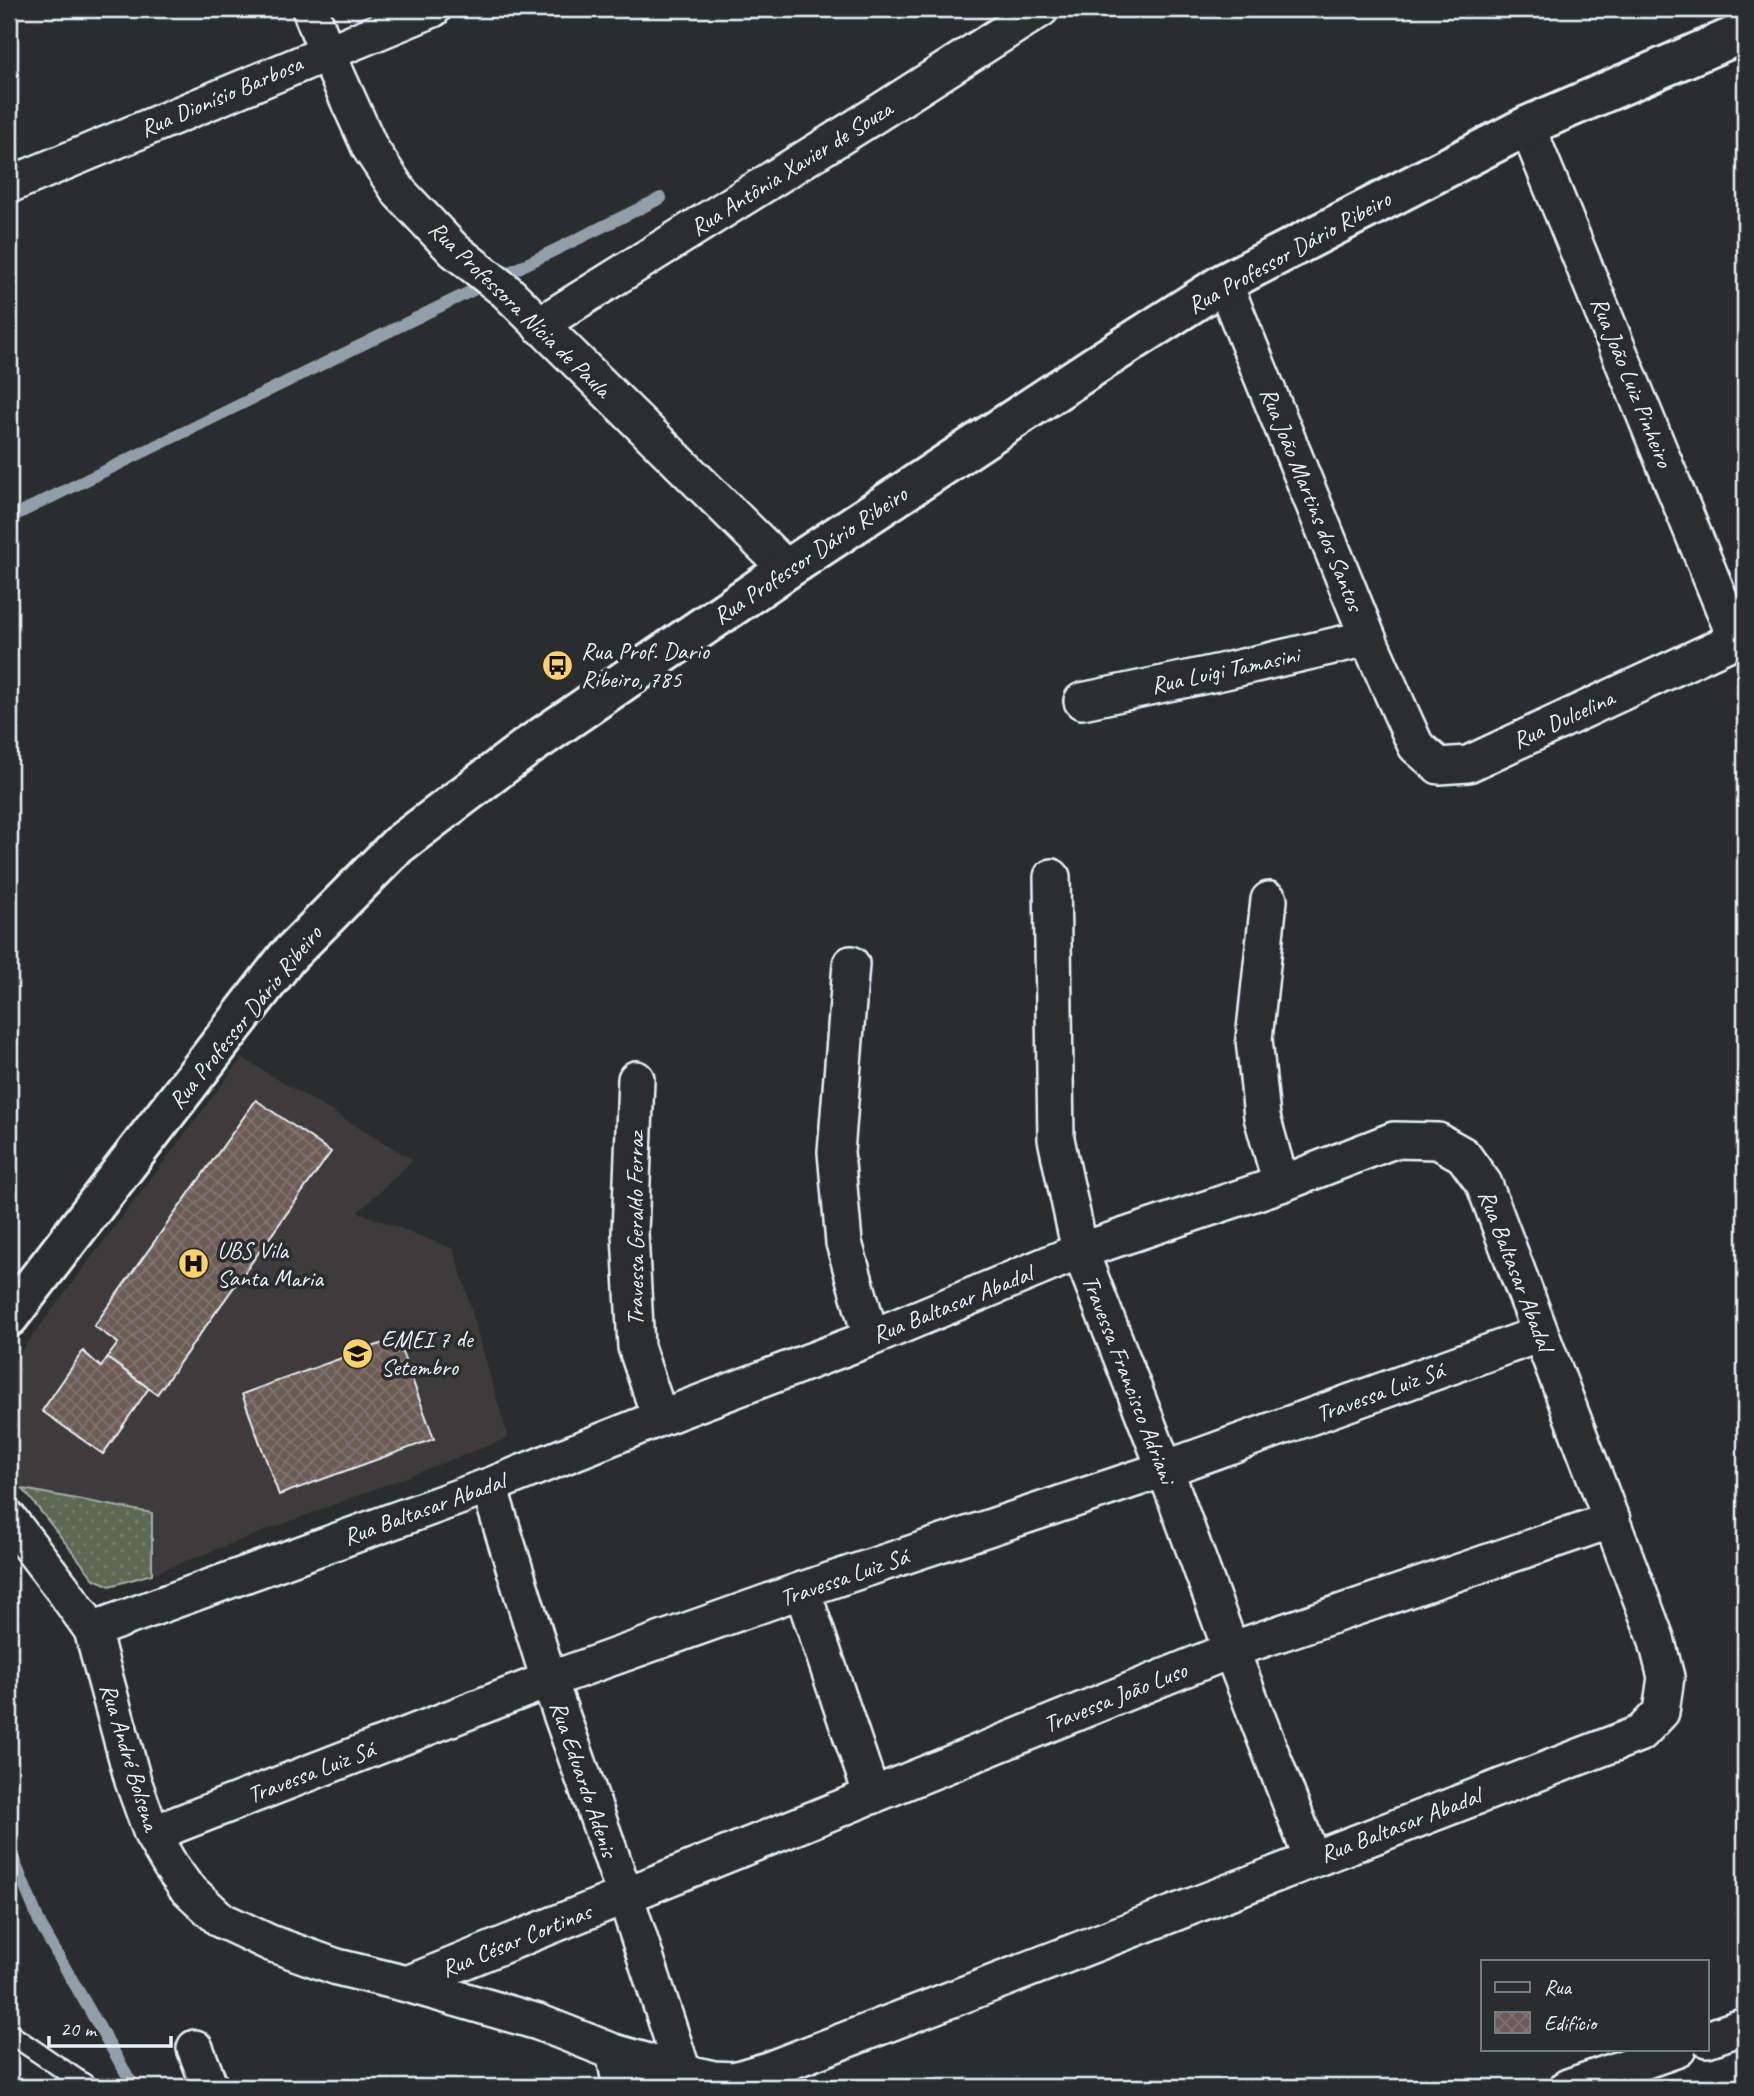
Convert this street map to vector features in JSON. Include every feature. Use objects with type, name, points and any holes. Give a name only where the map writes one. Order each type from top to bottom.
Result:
[{"type":"street","name":"Rua Professora Nícia de Paula","points":[[310,9],[370,148],[400,193],[454,250],[506,291],[787,569]]},
{"type":"street","name":"Rua Dionísio Barbosa","points":[[9,185],[433,9]]},
{"type":"street","name":"Rua Antônia Xavier de Souza","points":[[539,324],[872,117],[1027,12]]},
{"type":"street","name":"Rua Professor Dário Ribeiro","points":[[9,1317],[287,957],[398,845],[526,748],[787,569],[1224,283],[1527,126],[1745,32]]},
{"type":"street","name":"Rua João Luiz Pinheiro","points":[[1527,126],[1741,637]]},
{"type":"street","name":"Rua João Martins dos Santos","points":[[1224,283],[1401,713]]},
{"type":"street","name":"Rua Dulcelina","points":[[1401,713],[1416,746],[1439,766],[1468,764],[1741,637]]},
{"type":"street","name":"Rua Luigi Tamasini","points":[[1082,701],[1368,638]]},
{"type":"street","name":"Travessa Francisco Adriani","points":[[1052,877],[1056,1139],[1080,1251],[1312,1859]]},
{"type":"street","points":[[1269,900],[1254,1039],[1262,1117],[1281,1184]]},
{"type":"street","points":[[851,964],[836,1152],[844,1243],[871,1338]]},
{"type":"street","name":"Travessa Geraldo Ferraz","points":[[636,1079],[630,1233],[636,1347],[660,1418]]},
{"type":"street","name":"Rua Baltasar Abadal","points":[[92,1630],[489,1486],[871,1338],[1080,1251],[1281,1184],[1394,1140],[1438,1141],[1463,1154],[1484,1184],[1656,1639],[1666,1677],[1661,1712],[1641,1733],[768,2070],[734,2080],[713,2079],[614,2052]]},
{"type":"street","name":"Travessa Luiz Sá","points":[[152,1833],[549,1679],[802,1590],[1165,1469],[1540,1334]]},
{"type":"street","name":"Rua Eduardo Adenis","points":[[489,1486],[549,1679],[625,1895],[683,2072]]},
{"type":"street","name":"Rua André Bolsena","points":[[9,1519],[92,1630],[133,1780],[152,1833],[185,1885],[220,1920],[270,1943],[337,1968],[407,1984],[538,2022],[614,2052]]},
{"type":"street","name":"Travessa João Luso","points":[[625,1895],[1231,1650],[1612,1520]]},
{"type":"street","points":[[802,1590],[872,1796]]},
{"type":"street","name":"Rua César Cortinas","points":[[407,1984],[625,1895]]},
{"type":"street","points":[[1708,2039],[1745,2026]]},
{"type":"street","points":[[195,2049],[210,2087]]},
{"type":"street","points":[[1568,2087],[1675,2050]]},
{"type":"street","points":[[614,2052],[621,2087]]},
{"type":"lane","points":[[9,2033],[89,2087]]},
{"type":"shaded area","points":[[242,1058],[413,1160],[358,1212],[454,1249],[508,1438],[152,1574],[152,1513],[23,1489],[9,1473],[9,1367]]},
{"type":"green space","points":[[23,1489],[152,1513],[152,1574],[110,1586],[94,1579]]},
{"type":"building","points":[[256,1100],[331,1152],[157,1394],[107,1358],[118,1343],[94,1326]]},
{"type":"building","points":[[397,1338],[434,1439],[279,1495],[242,1394]]},
{"type":"building","points":[[83,1351],[101,1367],[107,1358],[149,1388],[103,1454],[42,1411]]},
{"type":"waterway","points":[[9,518],[661,198]]},
{"type":"waterway","points":[[9,1848],[41,1926],[134,2087]]},
{"type":"place","name":"Rua Prof. Dario Ribeiro, 785","points":[[558,665]]},
{"type":"place","name":"UBS Vila Santa Maria","points":[[194,1264]]},
{"type":"place","name":"EMEI 7 de Setembro","points":[[358,1353]]}]
